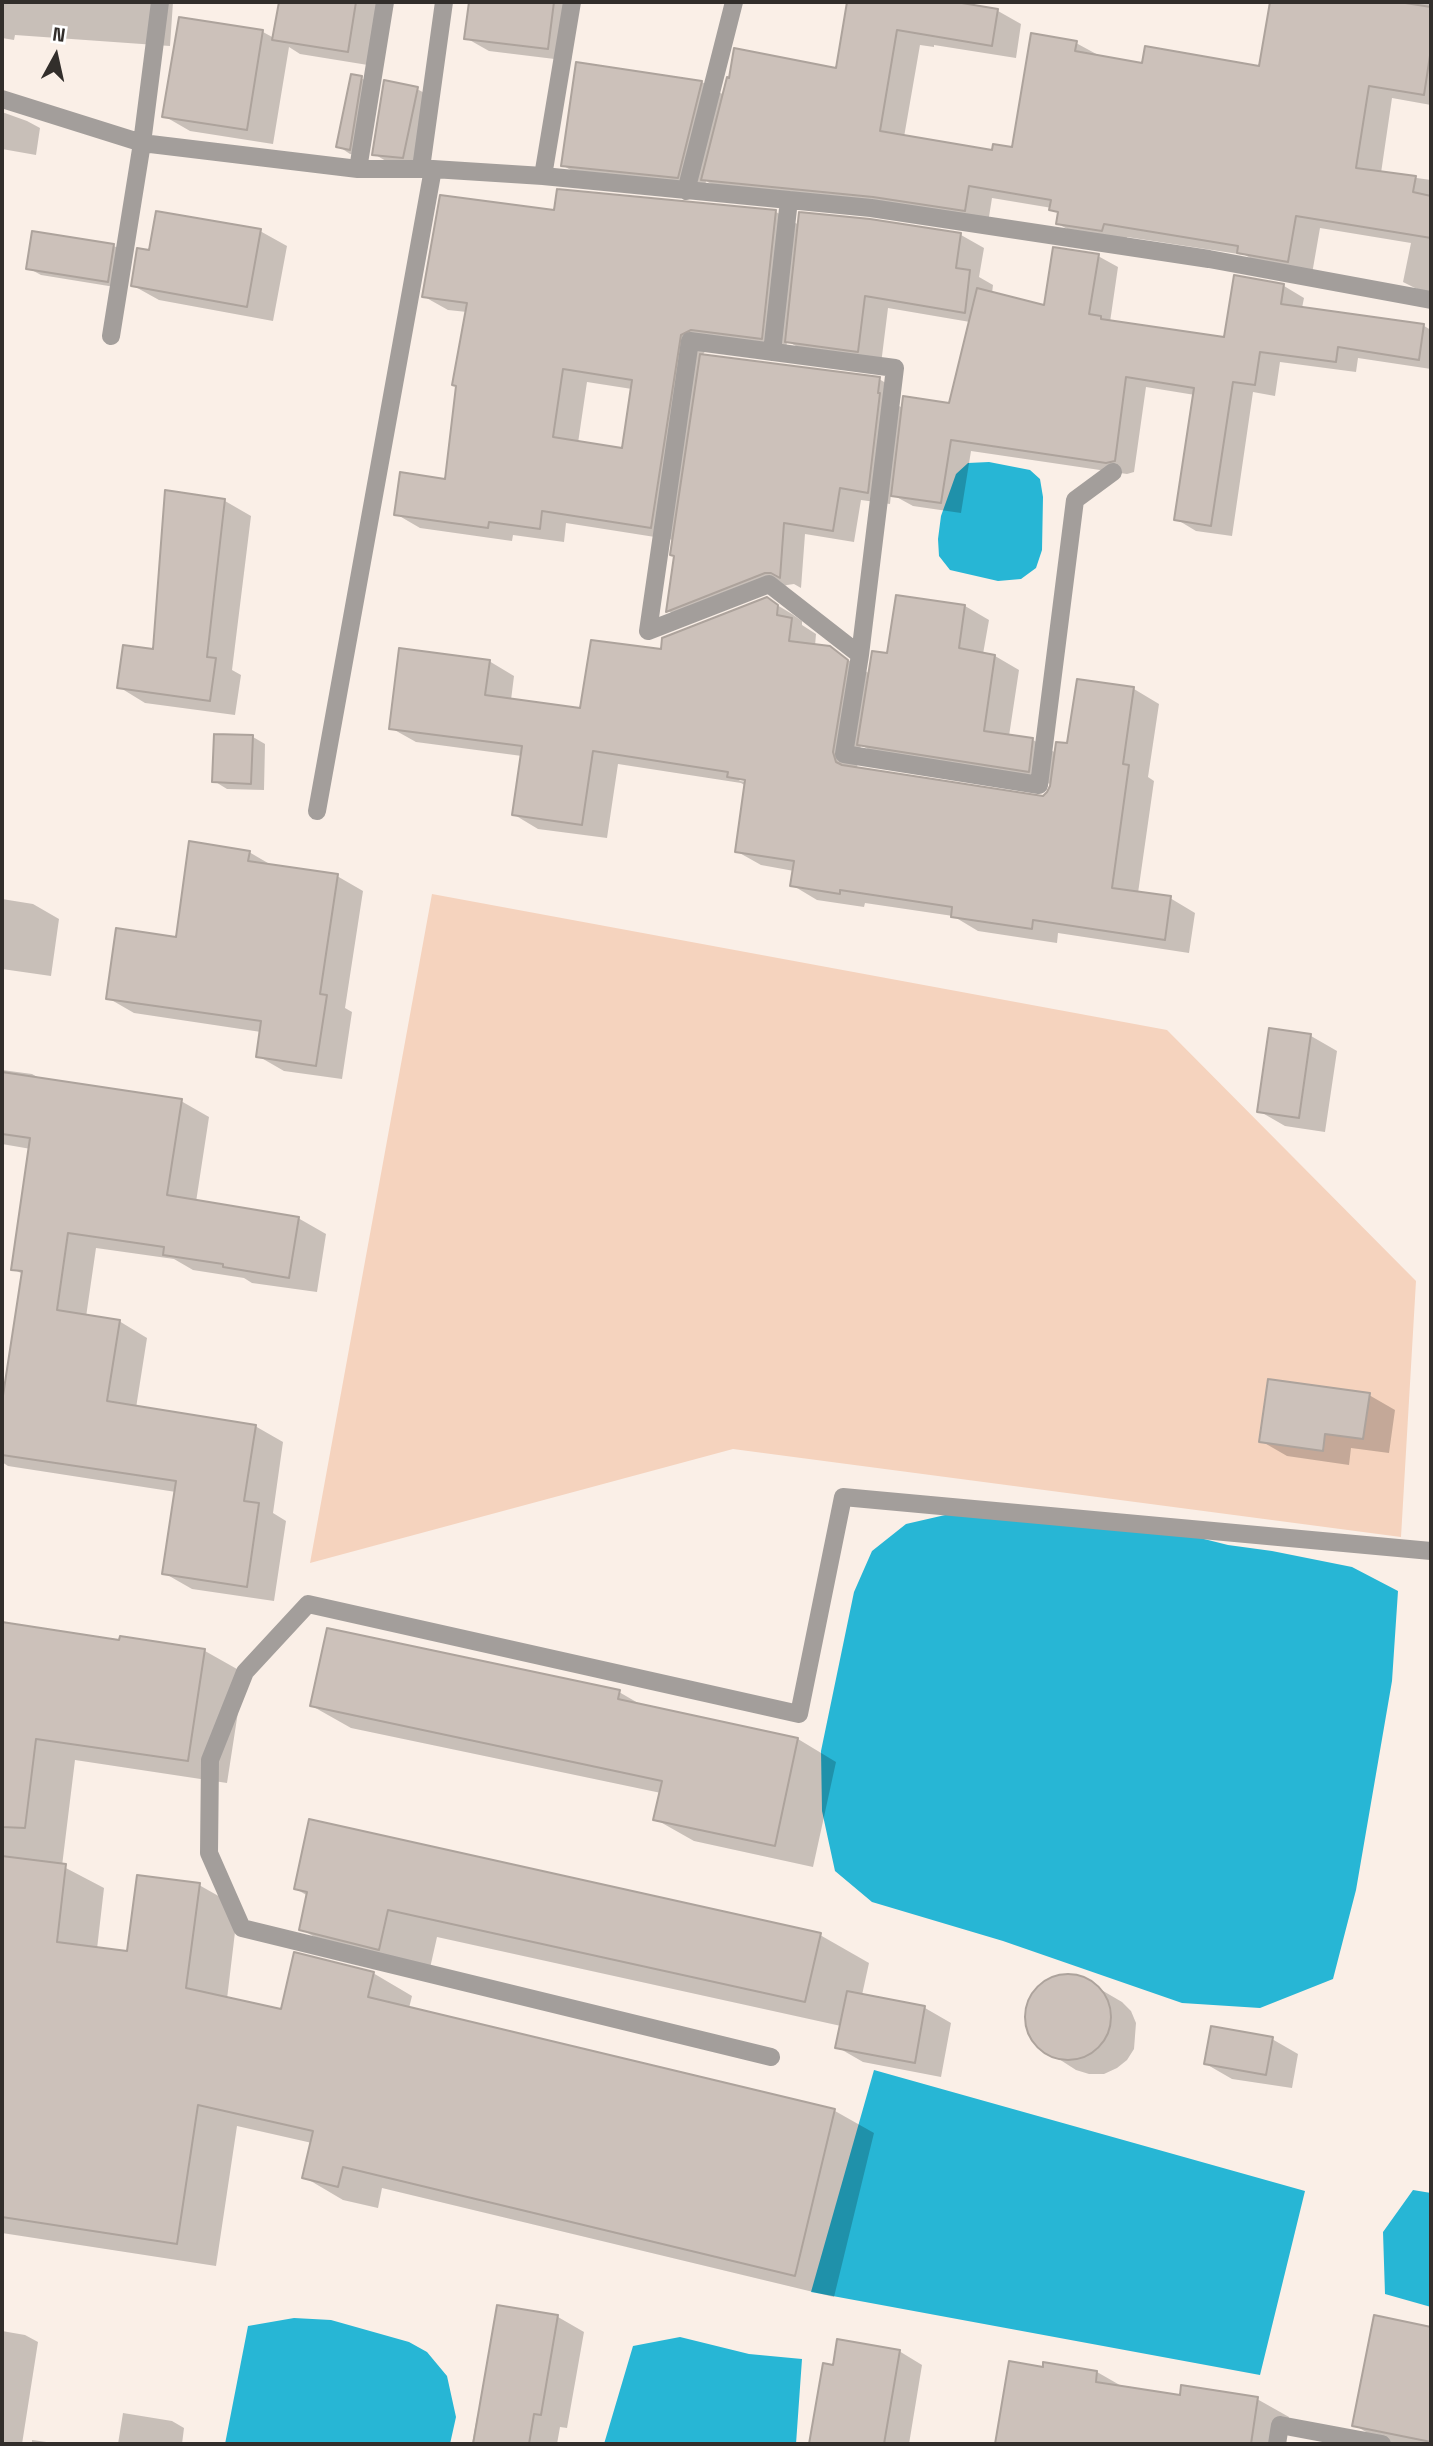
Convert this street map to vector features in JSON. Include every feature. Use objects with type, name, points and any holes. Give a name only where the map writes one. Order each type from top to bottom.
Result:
[{"type":"street","points":[[111,336],[142,143],[160,2]]},
{"type":"street","points":[[358,169],[385,2]]},
{"type":"street","points":[[317,811],[427,168],[444,2]]},
{"type":"street","points":[[543,176],[572,2]]},
{"type":"street","points":[[686,191],[734,2]]},
{"type":"street","points":[[2,99],[142,143],[358,169],[427,168],[543,176],[871,208],[1209,259],[1431,300]]},
{"type":"street","points":[[772,352],[789,200]]},
{"type":"street","points":[[860,654],[769,584],[648,631],[690,341],[895,368],[860,654],[845,754],[1040,785],[1075,500],[1113,472]]},
{"type":"street","points":[[771,2057],[242,1928],[209,1853],[209,1773],[210,1760],[245,1672],[308,1604],[799,1714],[843,1497],[1431,1551]]},
{"type":"street","points":[[1277,2444],[1280,2425],[1382,2444]]},
{"type":"shaded area","points":[[432,894],[1167,1030],[1416,1281],[1401,1537],[733,1449],[310,1563]]},
{"type":"water","points":[[989,462],[1030,470],[1040,479],[1043,497],[1042,550],[1036,568],[1021,579],[998,581],[950,570],[939,556],[941,516],[956,474],[968,463]]},
{"type":"water","points":[[980,1507],[1156,1527],[1228,1545],[1352,1567],[1398,1591],[1392,1681],[1356,1890],[1333,1979],[1260,2008],[1182,2003],[1003,1941],[872,1902],[835,1871],[822,1811],[821,1751],[854,1592],[872,1551],[906,1524]]},
{"type":"water","points":[[874,2070],[1305,2191],[1260,2375],[811,2292]]},
{"type":"water","points":[[1413,2190],[1431,2193],[1431,2307],[1385,2294],[1383,2232]]},
{"type":"water","points":[[294,2318],[331,2320],[409,2342],[427,2352],[447,2376],[456,2417],[450,2444],[225,2444],[248,2326]]},
{"type":"water","points":[[680,2337],[749,2354],[802,2359],[796,2444],[604,2444],[633,2346]]},
{"type":"building","points":[[279,2],[356,2],[348,52],[272,40]]},
{"type":"building","points":[[469,2],[554,2],[548,49],[464,39]]},
{"type":"building","points":[[847,2],[956,2],[998,9],[992,46],[897,30],[880,131],[992,150],[993,144],[1012,147],[1031,33],[1077,41],[1075,51],[1142,63],[1145,46],[1259,66],[1270,2],[1399,2],[1431,7],[1431,49],[1424,95],[1369,86],[1356,168],[1416,176],[1413,192],[1431,196],[1431,238],[1296,216],[1288,262],[1237,253],[1238,246],[1104,224],[1102,231],[1056,224],[1058,212],[1049,210],[1051,200],[969,186],[965,211],[873,197],[701,180],[727,77],[729,78],[734,48],[836,68]]},
{"type":"building","points":[[179,17],[263,30],[247,130],[162,117]]},
{"type":"building","points":[[576,62],[702,81],[678,178],[561,166]]},
{"type":"building","points":[[351,74],[362,76],[350,150],[336,147]]},
{"type":"building","points":[[384,80],[418,87],[403,158],[372,155]]},
{"type":"building","points":[[557,189],[776,210],[762,339],[691,330],[681,335],[651,528],[542,511],[540,529],[489,522],[488,528],[394,515],[400,472],[445,479],[456,386],[452,385],[467,303],[422,297],[440,195],[554,210]],"holes":[[[563,369],[632,380],[622,448],[553,437]]]},
{"type":"building","points":[[156,211],[261,229],[247,307],[131,286],[137,248],[149,250]]},
{"type":"building","points":[[799,212],[870,219],[961,233],[956,268],[970,270],[965,313],[865,296],[858,352],[785,342]]},
{"type":"building","points":[[32,231],[114,244],[108,282],[26,269]]},
{"type":"building","points":[[1053,247],[1099,254],[1089,314],[1101,316],[1101,319],[1224,337],[1234,275],[1284,284],[1281,304],[1424,324],[1419,360],[1338,347],[1336,362],[1260,352],[1255,385],[1233,382],[1211,526],[1174,520],[1194,388],[1126,377],[1115,461],[1106,463],[951,440],[941,503],[891,496],[903,396],[949,403],[977,288],[1044,305]]},
{"type":"building","points":[[700,354],[880,377],[868,493],[840,488],[833,531],[784,523],[780,578],[765,573],[666,612],[674,556],[670,555]]},
{"type":"building","points":[[165,490],[225,499],[207,657],[216,658],[210,701],[117,688],[123,645],[153,649]]},
{"type":"building","points":[[896,595],[965,605],[959,648],[995,655],[984,731],[1033,738],[1029,772],[857,745],[872,651],[887,653]]},
{"type":"building","points":[[767,597],[778,605],[777,615],[792,618],[789,641],[830,646],[848,660],[833,752],[836,762],[842,765],[1043,796],[1050,786],[1056,742],[1067,743],[1077,679],[1134,687],[1123,764],[1129,765],[1112,888],[1171,896],[1165,940],[1033,920],[1032,929],[951,917],[952,907],[840,890],[840,894],[790,886],[794,861],[735,852],[745,780],[727,777],[728,772],[593,751],[582,825],[512,815],[522,746],[389,729],[399,648],[490,660],[485,695],[580,708],[591,640],[661,649],[662,638]]},
{"type":"building","points":[[214,734],[253,735],[251,784],[212,782]]},
{"type":"building","points":[[189,841],[250,851],[248,861],[338,874],[320,994],[327,995],[316,1066],[256,1057],[261,1021],[106,999],[116,928],[176,937]]},
{"type":"building","points":[[1269,1028],[1311,1034],[1299,1118],[1257,1112]]},
{"type":"building","points":[[2,1072],[182,1099],[167,1195],[299,1217],[289,1278],[163,1255],[164,1247],[68,1233],[57,1310],[120,1320],[107,1401],[256,1425],[244,1501],[259,1503],[247,1587],[162,1574],[176,1481],[2,1455],[2,1402],[22,1271],[11,1270],[30,1138],[2,1134]]},
{"type":"building","points":[[1268,1379],[1370,1393],[1363,1439],[1325,1434],[1323,1451],[1259,1442]]},
{"type":"building","points":[[2,1622],[119,1640],[120,1636],[205,1649],[188,1761],[36,1739],[25,1828],[2,1827]]},
{"type":"building","points":[[327,1628],[620,1690],[618,1699],[798,1738],[775,1846],[653,1820],[662,1781],[310,1706]]},
{"type":"building","points":[[309,1819],[821,1933],[805,2002],[388,1910],[379,1950],[299,1930],[307,1892],[294,1889]]},
{"type":"building","points":[[2,1856],[66,1864],[57,1942],[127,1951],[137,1875],[200,1883],[186,1988],[281,2009],[294,1952],[374,1972],[368,1997],[835,2109],[795,2276],[343,2167],[338,2187],[302,2178],[313,2131],[198,2105],[177,2244],[2,2217]]},
{"type":"building","points":[[1068,1974],[1092,1981],[1104,1993],[1111,2017],[1104,2041],[1092,2053],[1068,2060],[1044,2053],[1032,2041],[1025,2017],[1032,1993],[1044,1981]]},
{"type":"building","points":[[847,1991],[925,2006],[915,2063],[835,2048]]},
{"type":"building","points":[[1211,2026],[1273,2037],[1266,2075],[1204,2064]]},
{"type":"building","points":[[497,2305],[558,2315],[541,2415],[534,2414],[529,2444],[473,2444]]},
{"type":"building","points":[[1374,2315],[1431,2327],[1431,2442],[1352,2426]]},
{"type":"building","points":[[837,2339],[900,2350],[884,2444],[809,2444],[823,2363],[833,2365]]},
{"type":"building","points":[[1009,2361],[1043,2367],[1043,2362],[1097,2371],[1096,2382],[1180,2395],[1181,2385],[1258,2397],[1251,2444],[995,2444]]}]
